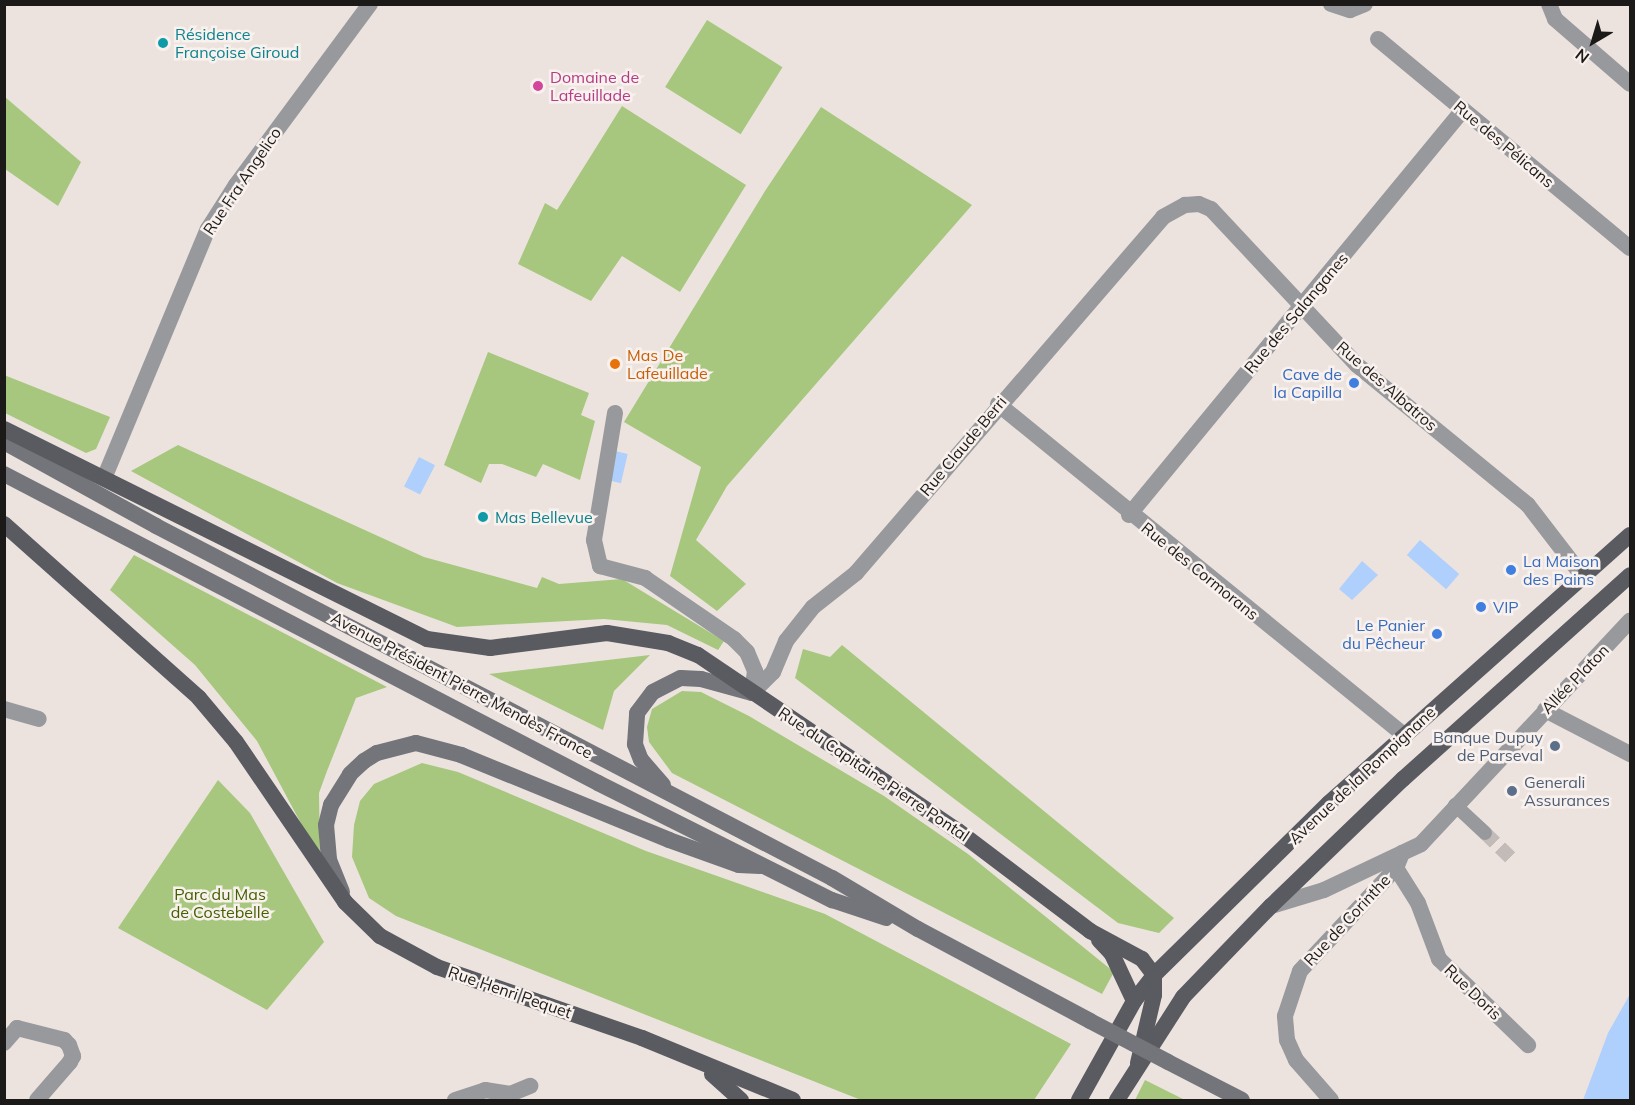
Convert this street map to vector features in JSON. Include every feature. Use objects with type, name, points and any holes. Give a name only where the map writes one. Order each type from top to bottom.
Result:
[{"type":"main road","name":"Rue du Capitaine Pierre Pontal","points":[[4,429],[105,476],[427,639],[490,648],[579,635],[637,636],[698,655],[727,672],[752,693],[808,726],[958,831],[1090,931],[1142,959],[1154,975]]},
{"type":"main road","name":"Avenue Président Pierre Mendès France","points":[[4,442],[832,878],[918,929],[1242,1101]]},
{"type":"main road","name":"Avenue Président Pierre Mendès France","points":[[4,474],[832,900],[918,929]]},
{"type":"main road","name":"Rue Henri Pequet","points":[[4,524],[199,698],[236,742],[345,902],[380,936],[408,954],[642,1038],[793,1101]]},
{"type":"main road","name":"Avenue de la Pompignane","points":[[1079,1101],[1134,1001],[1154,975],[1329,803],[1630,535]]},
{"type":"main road","name":"Avenue de la Pompignane","points":[[1117,1101],[1138,1063],[1183,997],[1271,906],[1403,779],[1630,575]]},
{"type":"main road","points":[[674,796],[641,760],[635,744],[637,713],[643,702],[664,684],[681,678],[701,679],[752,693]]},
{"type":"main road","points":[[345,902],[329,859],[326,825],[331,805],[350,774],[364,761],[377,753],[416,743],[462,755],[729,861],[766,866]]},
{"type":"main road","name":"Rue du Capitaine Pierre Pontal","points":[[1090,931],[1112,954],[1134,1001]]},
{"type":"main road","name":"Avenue de la Pompignane","points":[[1138,1063],[1150,1013],[1154,975]]},
{"type":"main road","name":"Rue Henri Pequet","points":[[688,1059],[720,1079],[741,1101]]},
{"type":"street","name":"Rue Fra Angelico","points":[[105,476],[208,229],[236,185],[370,4]]},
{"type":"street","points":[[1331,4],[1350,10],[1365,4]]},
{"type":"street","points":[[1549,4],[1555,19],[1630,84]]},
{"type":"street","name":"Rue des Pélicans","points":[[1378,39],[1630,248]]},
{"type":"street","name":"Rue des Salanganes","points":[[1129,514],[1463,110]]},
{"type":"street","name":"Rue des Albatros","points":[[1185,205],[1199,204],[1211,209],[1357,365],[1528,505],[1584,578]]},
{"type":"street","name":"Rue Claude Berri","points":[[752,693],[773,672],[786,641],[813,607],[856,573],[998,404],[1163,217],[1185,205]]},
{"type":"street","name":"Rue des Cormorans","points":[[998,404],[1129,514],[1404,735]]},
{"type":"street","points":[[615,413],[594,540],[600,566],[645,578],[734,639],[747,652],[755,671],[752,693]]},
{"type":"street","name":"Allée Platon","points":[[1450,810],[1630,621]]},
{"type":"street","points":[[4,709],[39,719]]},
{"type":"street","points":[[1545,710],[1630,754]]},
{"type":"street","points":[[1450,810],[1485,833]]},
{"type":"street","name":"Rue de Corinthe","points":[[1331,1101],[1296,1060],[1287,1040],[1286,1016],[1291,991],[1300,971],[1317,949],[1399,860],[1421,844],[1450,810]]},
{"type":"street","name":"Avenue de la Pompignane","points":[[1271,906],[1324,890],[1399,860]]},
{"type":"street","name":"Rue Doris","points":[[1399,860],[1439,959],[1527,1045]]},
{"type":"street","points":[[4,1043],[17,1028],[64,1040],[69,1045],[70,1062],[37,1101]]},
{"type":"street","points":[[454,1101],[485,1090],[510,1094],[530,1086]]},
{"type":"green space","points":[[707,20],[782,67],[741,134],[665,87]]},
{"type":"green space","points":[[5,97],[81,162],[58,206],[5,169]]},
{"type":"green space","points":[[622,106],[746,185],[680,292],[622,256],[591,301],[518,264],[545,203],[557,210]]},
{"type":"green space","points":[[821,107],[972,205],[727,486],[696,540],[746,584],[717,611],[670,576],[701,467],[624,422],[765,191]]},
{"type":"green space","points":[[488,352],[589,393],[581,415],[595,421],[580,480],[543,464],[536,477],[502,464],[489,464],[481,483],[444,465]]},
{"type":"green space","points":[[4,375],[110,417],[96,449],[86,453],[5,413]]},
{"type":"green space","points":[[178,445],[424,557],[537,588],[542,577],[559,584],[622,579],[724,641],[718,650],[667,625],[604,619],[457,627],[337,583],[131,471]]},
{"type":"green space","points":[[134,555],[387,687],[356,698],[327,771],[319,793],[320,859],[257,741],[195,665],[110,590]]},
{"type":"green space","points":[[842,645],[1174,918],[1159,933],[1118,923],[795,678],[803,649],[830,657]]},
{"type":"green space","points":[[650,655],[614,691],[603,730],[489,674]]},
{"type":"green space","points":[[682,691],[701,692],[749,716],[884,796],[968,854],[1114,972],[1102,994],[672,773],[649,742],[647,727],[652,709]]},
{"type":"green space","points":[[422,763],[458,772],[646,851],[825,914],[1071,1044],[1034,1100],[861,1100],[396,916],[369,898],[352,857],[354,825],[360,801],[374,784]]},
{"type":"green space","name":"Parc du Mas de Costebelle","points":[[218,780],[250,813],[324,942],[267,1010],[118,928]]},
{"type":"green space","points":[[1145,1080],[1185,1100],[1135,1100]]},
{"type":"water","points":[[615,451],[628,454],[621,483],[608,480]]},
{"type":"water","points":[[419,457],[435,465],[420,495],[404,486]]},
{"type":"water","points":[[1420,540],[1459,574],[1446,589],[1407,555]]},
{"type":"water","points":[[1362,561],[1378,575],[1352,600],[1339,589]]},
{"type":"water","points":[[1630,994],[1630,1100],[1583,1100],[1608,1033]]},
{"type":"tunnel","points":[[1485,833],[1513,860]]},
{"type":"place","name":"Résidence Françoise Giroud","points":[[163,43]]},
{"type":"place","name":"Domaine de Lafeuillade","points":[[538,86]]},
{"type":"place","name":"Mas De Lafeuillade","points":[[615,364]]},
{"type":"place","name":"Cave de la Capilla","points":[[1354,383]]},
{"type":"place","name":"Mas Bellevue","points":[[483,517]]},
{"type":"place","name":"La Maison des Pains","points":[[1511,570]]},
{"type":"place","name":"VIP","points":[[1481,607]]},
{"type":"place","name":"Le Panier du Pêcheur","points":[[1437,634]]},
{"type":"place","name":"Banque Dupuy de Parseval","points":[[1555,746]]},
{"type":"place","name":"Generali Assurances","points":[[1512,791]]}]
